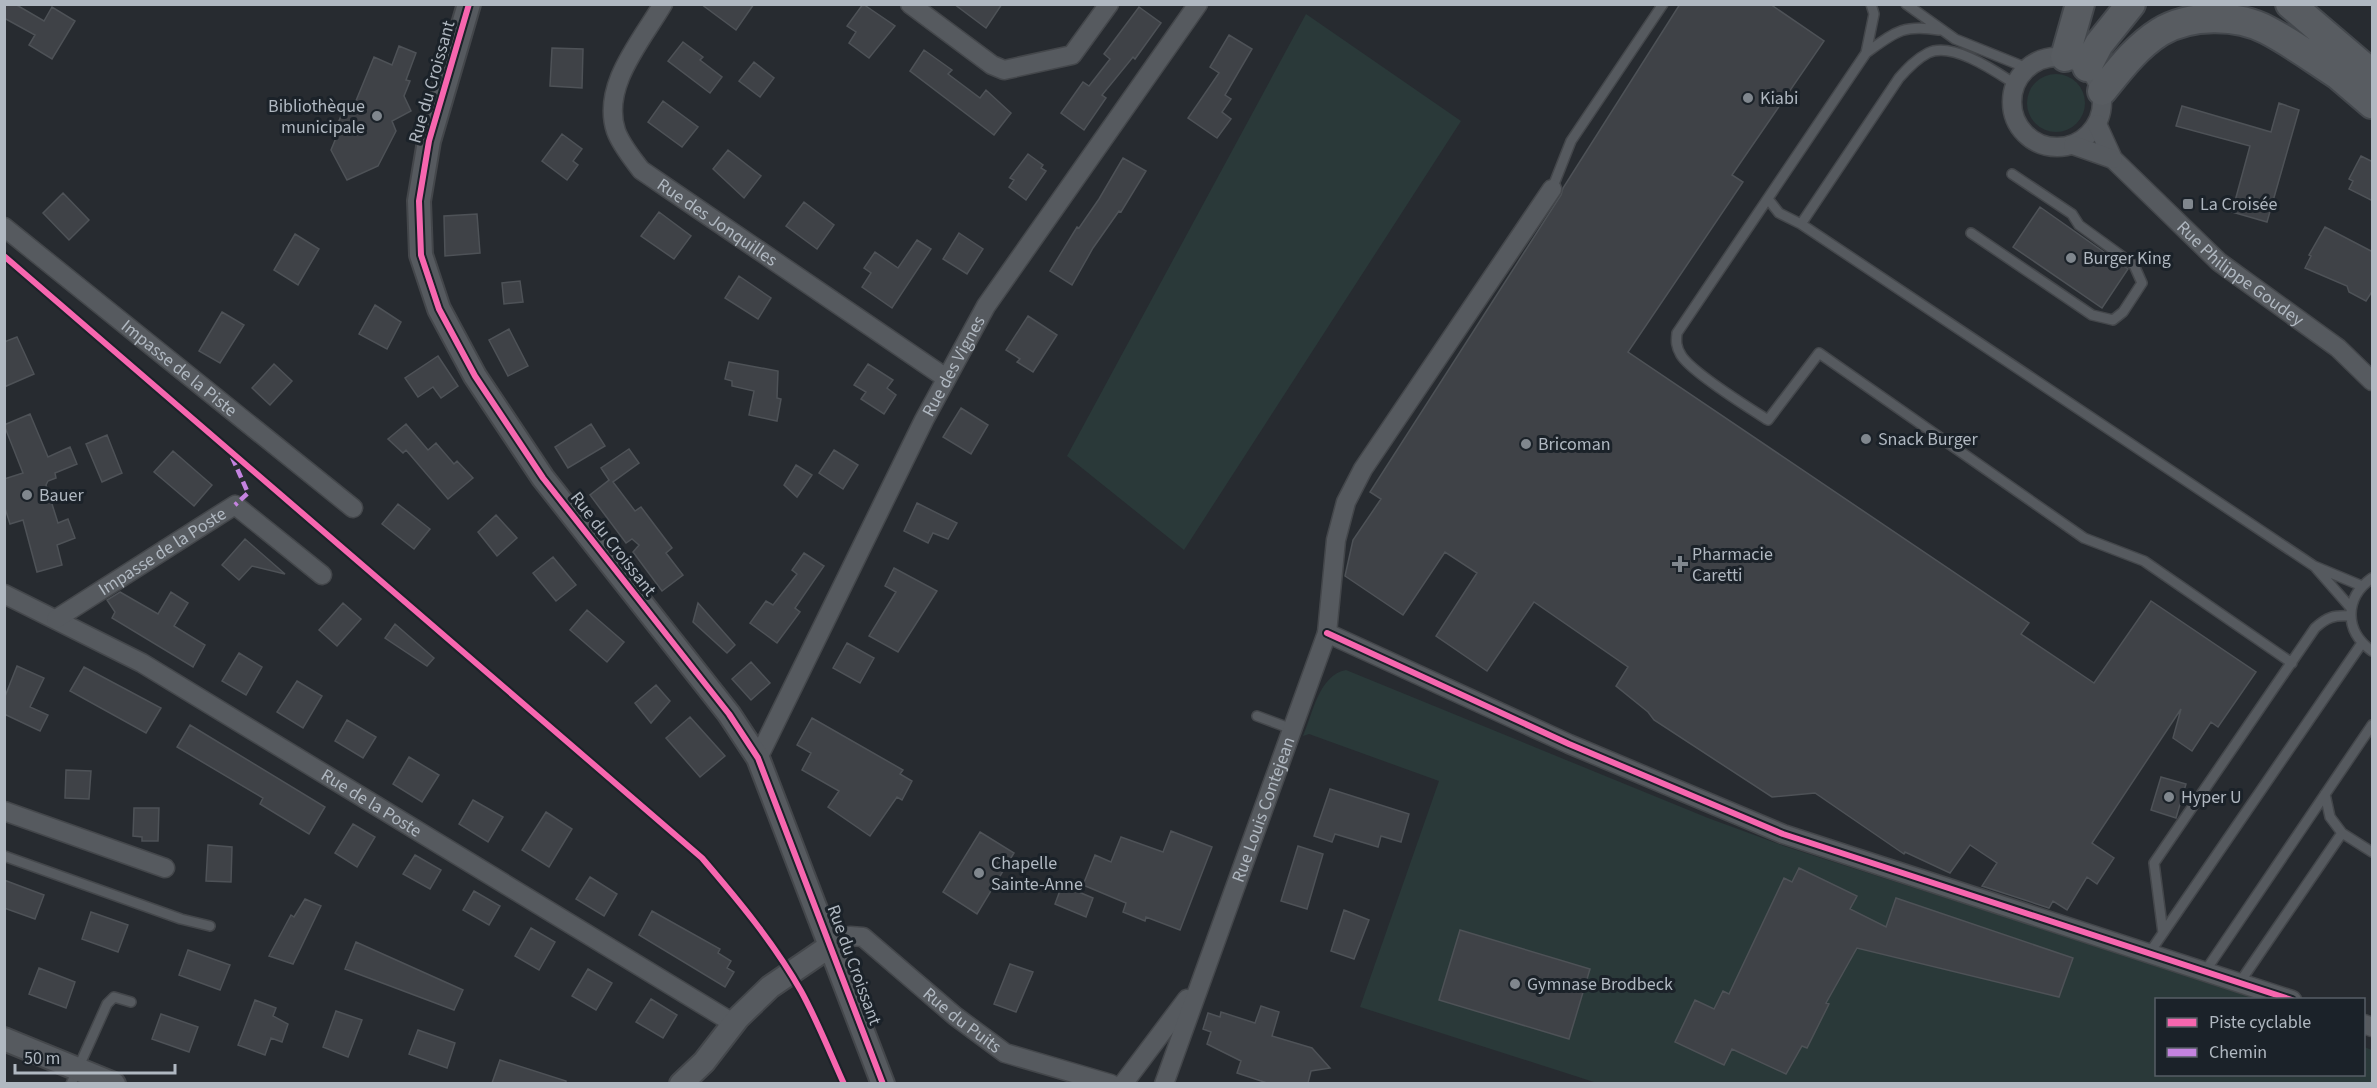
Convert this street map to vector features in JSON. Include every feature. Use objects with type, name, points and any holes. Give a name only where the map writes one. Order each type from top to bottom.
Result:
[{"type":"main road","points":[[2076,62],[2080,4]]},
{"type":"main road","points":[[2076,62],[2099,44],[2131,4]]},
{"type":"main road","points":[[2256,4],[2373,104]]},
{"type":"main road","points":[[2290,4],[2373,74]]},
{"type":"main road","points":[[2102,91],[2132,55],[2162,32],[2201,19],[2231,19],[2265,29],[2338,75]]},
{"type":"street","name":"Rue du Croissant","points":[[469,4],[429,141],[419,201],[421,255],[439,309],[475,376],[543,478],[729,714],[759,758],[883,1083]]},
{"type":"street","name":"Rue des Jonquilles","points":[[663,4],[619,77],[615,104],[616,129],[641,170],[946,378]]},
{"type":"street","points":[[910,4],[992,65],[1004,70],[1072,55],[1109,4]]},
{"type":"street","name":"Rue des Vignes","points":[[759,758],[946,378],[986,306],[1198,4]]},
{"type":"street","points":[[2052,57],[2076,62],[2102,91],[2101,113],[2097,124],[2091,133],[2073,145],[2058,147],[2043,145],[2030,138],[2019,127],[2013,114],[2012,98],[2015,84],[2027,68],[2052,57]]},
{"type":"street","name":"Rue Philippe Goudey","points":[[2097,124],[2113,159],[2219,262],[2279,308],[2338,348],[2373,381]]},
{"type":"street","name":"Rue Philippe Goudey","points":[[2073,145],[2113,159]]},
{"type":"street","name":"Rue Louis Contejean","points":[[1164,1083],[1327,633],[1336,540],[1350,494],[1363,469],[1552,189]]},
{"type":"street","name":"Impasse de la Piste","points":[[4,227],[353,508]]},
{"type":"street","name":"Impasse de la Poste","points":[[56,619],[235,504],[322,575]]},
{"type":"street","name":"Rue de la Poste","points":[[4,594],[152,669],[733,1023]]},
{"type":"street","points":[[1327,633],[1569,744],[1783,834],[2014,911],[2150,952],[2289,998]]},
{"type":"street","points":[[4,811],[165,868]]},
{"type":"street","name":"Rue du Puits","points":[[830,946],[850,936],[862,937],[955,1016],[1005,1053],[1111,1083]]},
{"type":"street","points":[[681,1083],[704,1062],[733,1023],[770,987],[830,946]]},
{"type":"street","name":"Rue Louis Contejean","points":[[1123,1083],[1198,984]]},
{"type":"street","points":[[4,1039],[74,1076],[114,1083]]},
{"type":"lane","points":[[1552,189],[1571,141],[1663,4]]},
{"type":"lane","points":[[1866,53],[1874,14],[1871,4]]},
{"type":"lane","points":[[1906,4],[1939,30]]},
{"type":"lane","points":[[2027,68],[1939,30],[1916,26],[1897,30],[1866,53],[1677,333],[1676,344],[1682,357],[1728,394],[1768,420],[1819,353],[2084,538],[2144,561],[2292,663]]},
{"type":"lane","points":[[1801,224],[1899,78],[1914,62],[1930,51],[1946,51],[1978,60],[2015,84]]},
{"type":"lane","points":[[1971,233],[2092,315],[2113,320],[2129,303],[2142,283],[2134,265],[2079,225],[2072,214],[2012,174]]},
{"type":"lane","points":[[1768,199],[1779,213],[1801,224],[2314,566],[2362,586]]},
{"type":"lane","points":[[2314,566],[2350,612],[2354,633],[2373,651]]},
{"type":"lane","points":[[2350,612],[2362,586],[2373,578]]},
{"type":"lane","points":[[2163,933],[2154,863],[2292,663],[2326,618],[2350,612]]},
{"type":"lane","points":[[2150,952],[2362,643]]},
{"type":"lane","points":[[1257,716],[1292,729]]},
{"type":"lane","points":[[2206,970],[2373,725]]},
{"type":"lane","points":[[2325,794],[2330,817],[2342,833],[2373,852]]},
{"type":"lane","points":[[2240,982],[2342,833]]},
{"type":"lane","points":[[2364,846],[2373,839]]},
{"type":"lane","points":[[4,856],[181,920],[210,926]]},
{"type":"lane","points":[[74,1076],[107,1004],[114,997],[131,1002]]},
{"type":"shaded area","points":[[1306,14],[1461,121],[1184,550],[1067,456]]},
{"type":"shaded area","points":[[2050,74],[2062,74],[2077,82],[2085,97],[2085,109],[2077,124],[2062,132],[2050,132],[2035,124],[2027,109],[2027,97],[2035,82]]},
{"type":"shaded area","points":[[1346,670],[1708,818],[1787,847],[2257,998],[2155,998],[2155,1076],[2365,1076],[2365,1047],[2372,1050],[2372,1083],[1597,1083],[1360,1007],[1439,781],[1309,734],[1303,736],[1318,696],[1329,679]]},
{"type":"building","points":[[4,4],[15,4],[44,21],[52,7],[75,21],[52,59],[29,45],[35,35],[4,18]]},
{"type":"building","points":[[701,4],[754,4],[736,30]]},
{"type":"building","points":[[863,4],[895,26],[869,58],[849,43],[856,32],[847,26]]},
{"type":"building","points":[[954,4],[1002,4],[986,28]]},
{"type":"building","points":[[1680,4],[1770,4],[1824,41],[1732,175],[1743,182],[1628,352],[2029,623],[2021,634],[2094,683],[2151,601],[2256,672],[2218,727],[2211,722],[2192,751],[2173,738],[2181,709],[2092,843],[2114,858],[2097,884],[2087,877],[2067,910],[2053,901],[2049,908],[1982,886],[1997,863],[1970,845],[1950,873],[1905,852],[1904,854],[1815,793],[1772,797],[1654,720],[1648,712],[1616,686],[1628,667],[1534,602],[1487,671],[1436,636],[1477,573],[1445,552],[1403,615],[1345,576],[1353,540],[1381,499],[1370,492],[1561,195],[1563,188]]},
{"type":"building","points":[[1139,7],[1161,23],[1135,59],[1133,57],[1102,95],[1106,98],[1084,130],[1061,113],[1083,82],[1089,86],[1110,59],[1104,54]]},
{"type":"building","points":[[1229,35],[1252,49],[1225,95],[1231,99],[1222,112],[1231,119],[1217,138],[1188,118],[1219,73],[1210,67]]},
{"type":"building","points":[[683,42],[703,57],[700,60],[722,77],[710,93],[668,61]]},
{"type":"building","points":[[399,46],[416,53],[406,80],[410,81],[404,96],[411,111],[392,121],[396,131],[378,166],[347,180],[331,150],[338,133],[336,128],[343,111],[353,108],[374,57],[392,65]]},
{"type":"building","points":[[552,48],[583,49],[582,88],[550,86]]},
{"type":"building","points":[[924,50],[952,70],[948,74],[980,98],[986,90],[1011,113],[994,135],[910,71]]},
{"type":"building","points":[[754,62],[774,78],[760,97],[739,81]]},
{"type":"building","points":[[663,101],[698,127],[682,147],[648,122]]},
{"type":"building","points":[[2279,103],[2299,110],[2267,222],[2232,212],[2250,146],[2176,126],[2182,106],[2271,132]]},
{"type":"building","points":[[562,134],[582,149],[573,161],[578,165],[567,180],[542,161]]},
{"type":"building","points":[[728,150],[761,176],[744,198],[713,169]]},
{"type":"building","points":[[1028,154],[1043,165],[1041,168],[1046,171],[1026,200],[1009,187],[1014,180],[1010,178]]},
{"type":"building","points":[[2361,156],[2373,162],[2373,201],[2349,189],[2353,181],[2349,179]]},
{"type":"building","points":[[1123,158],[1146,171],[1121,212],[1119,211],[1093,248],[1072,285],[1050,271],[1077,227],[1079,228],[1099,199]]},
{"type":"building","points":[[63,193],[89,220],[69,240],[43,213]]},
{"type":"building","points":[[804,202],[834,225],[817,249],[786,226]]},
{"type":"building","name":"Burger King","points":[[2040,207],[2128,269],[2102,308],[2013,247]]},
{"type":"building","points":[[659,212],[691,236],[674,259],[641,236]]},
{"type":"building","points":[[477,214],[480,253],[445,256],[444,216]]},
{"type":"building","points":[[2325,227],[2373,252],[2373,290],[2366,301],[2349,292],[2347,286],[2305,268],[2311,256],[2309,255]]},
{"type":"building","points":[[959,233],[983,249],[967,274],[943,259]]},
{"type":"building","points":[[295,234],[319,249],[298,285],[274,270]]},
{"type":"building","points":[[917,240],[931,249],[892,308],[862,287],[871,273],[864,268],[875,252],[898,268]]},
{"type":"building","points":[[739,276],[771,298],[758,319],[725,298]]},
{"type":"building","points":[[520,281],[523,302],[504,304],[502,283]]},
{"type":"building","points":[[375,305],[401,322],[387,349],[359,334]]},
{"type":"building","points":[[222,312],[244,325],[220,363],[199,351]]},
{"type":"building","points":[[1028,316],[1057,335],[1033,372],[1017,362],[1020,359],[1006,350]]},
{"type":"building","points":[[509,329],[528,366],[508,376],[489,340]]},
{"type":"building","points":[[17,337],[34,374],[4,387],[4,342]]},
{"type":"building","points":[[438,356],[458,386],[441,398],[433,387],[418,397],[405,378]]},
{"type":"building","points":[[729,362],[778,371],[777,398],[781,399],[777,421],[749,415],[754,391],[732,386],[732,381],[725,379]]},
{"type":"building","points":[[274,364],[292,381],[270,405],[252,388]]},
{"type":"building","points":[[868,364],[893,380],[887,388],[896,395],[884,414],[861,399],[866,392],[854,385]]},
{"type":"building","points":[[961,408],[988,425],[971,454],[943,437]]},
{"type":"building","points":[[30,414],[48,457],[70,447],[77,464],[55,473],[56,478],[48,481],[46,485],[58,523],[68,519],[75,538],[57,545],[62,565],[37,572],[23,520],[10,524],[4,505],[4,479],[23,473],[4,425]]},
{"type":"building","points":[[406,424],[428,450],[436,443],[454,464],[457,461],[473,478],[448,499],[406,450],[403,453],[388,439]]},
{"type":"building","points":[[591,424],[605,446],[568,468],[555,447]]},
{"type":"building","points":[[107,435],[122,473],[102,482],[86,444]]},
{"type":"building","points":[[629,449],[639,463],[613,482],[635,511],[641,507],[672,548],[666,553],[683,575],[662,591],[633,552],[639,545],[632,539],[626,543],[590,495],[609,480],[601,468]]},
{"type":"building","points":[[834,450],[858,465],[843,489],[819,473]]},
{"type":"building","points":[[173,451],[212,485],[194,506],[154,472]]},
{"type":"building","points":[[796,465],[812,475],[797,497],[784,485]]},
{"type":"building","points":[[917,503],[957,523],[948,539],[933,533],[928,543],[904,531]]},
{"type":"building","points":[[398,504],[430,529],[414,549],[382,524]]},
{"type":"building","points":[[496,515],[517,538],[497,556],[478,532]]},
{"type":"building","points":[[245,539],[285,574],[252,566],[239,580],[222,565]]},
{"type":"building","points":[[804,553],[824,566],[795,608],[800,612],[777,643],[750,623],[766,601],[773,605],[797,574],[792,570]]},
{"type":"building","points":[[553,557],[576,585],[556,601],[533,573]]},
{"type":"building","points":[[894,568],[937,591],[898,652],[869,636],[896,592],[885,586]]},
{"type":"building","points":[[120,592],[158,614],[171,592],[188,603],[174,626],[205,645],[193,667],[112,618],[115,612],[107,600]]},
{"type":"building","points":[[343,603],[361,619],[337,646],[319,630]]},
{"type":"building","points":[[698,603],[735,645],[727,653],[693,622]]},
{"type":"building","points":[[587,610],[624,642],[607,662],[570,630]]},
{"type":"building","points":[[395,624],[434,658],[427,666],[385,638]]},
{"type":"building","points":[[847,643],[874,658],[860,683],[833,668]]},
{"type":"building","points":[[239,653],[262,667],[246,695],[222,681]]},
{"type":"building","points":[[751,662],[770,683],[751,700],[732,679]]},
{"type":"building","points":[[17,666],[44,678],[30,707],[48,715],[40,731],[4,714],[4,699]]},
{"type":"building","points":[[84,667],[161,708],[146,733],[70,691]]},
{"type":"building","points":[[297,681],[322,696],[303,728],[277,712]]},
{"type":"building","points":[[656,685],[670,701],[651,723],[635,703]]},
{"type":"building","points":[[690,717],[725,756],[700,777],[666,738]]},
{"type":"building","points":[[812,718],[903,770],[900,774],[912,781],[902,800],[897,797],[870,836],[828,807],[839,791],[802,770],[811,753],[797,745]]},
{"type":"building","points":[[347,720],[376,737],[363,758],[335,741]]},
{"type":"building","points":[[190,725],[325,807],[309,834],[260,804],[263,798],[177,747]]},
{"type":"building","points":[[409,757],[439,775],[422,802],[393,784]]},
{"type":"building","points":[[66,770],[91,771],[89,799],[65,798]]},
{"type":"building","name":"Hyper U","points":[[2161,777],[2186,784],[2176,818],[2151,810]]},
{"type":"building","points":[[1330,789],[1409,814],[1401,842],[1381,836],[1378,847],[1335,834],[1332,842],[1314,836]]},
{"type":"building","points":[[473,800],[503,817],[488,842],[459,824]]},
{"type":"building","points":[[134,808],[159,808],[158,841],[142,841],[142,837],[133,836]]},
{"type":"building","points":[[546,812],[572,829],[549,867],[522,850]]},
{"type":"building","points":[[353,824],[375,837],[357,867],[335,853]]},
{"type":"building","points":[[1171,831],[1212,847],[1180,930],[1146,917],[1145,921],[1123,912],[1126,903],[1083,885],[1095,855],[1111,862],[1121,837],[1163,852]]},
{"type":"building","name":"Chapelle Sainte-Anne","points":[[980,832],[1014,853],[977,914],[943,892]]},
{"type":"building","points":[[208,845],[232,847],[231,882],[206,881]]},
{"type":"building","points":[[1298,846],[1323,854],[1307,909],[1281,901]]},
{"type":"building","points":[[415,855],[441,870],[430,889],[403,874]]},
{"type":"building","points":[[1799,868],[1857,896],[1850,909],[1886,927],[1896,898],[2073,958],[2059,997],[1857,948],[1826,1003],[1829,1004],[1807,1048],[1802,1046],[1786,1074],[1732,1049],[1724,1065],[1675,1042],[1695,1000],[1714,1009],[1723,991],[1729,994],[1784,878],[1792,882]]},
{"type":"building","points":[[590,877],[617,894],[604,916],[576,899]]},
{"type":"building","points":[[4,880],[44,895],[35,919],[4,908]]},
{"type":"building","points":[[1062,885],[1093,898],[1086,917],[1055,904]]},
{"type":"building","points":[[474,891],[500,906],[489,925],[463,910]]},
{"type":"building","points":[[305,899],[321,906],[293,964],[269,956],[291,915],[294,917]]},
{"type":"building","points":[[1344,910],[1369,920],[1354,959],[1331,951]]},
{"type":"building","points":[[652,911],[720,949],[718,953],[731,961],[727,968],[734,972],[725,987],[639,935]]},
{"type":"building","points":[[91,912],[128,925],[118,952],[82,939]]},
{"type":"building","points":[[531,928],[555,942],[539,970],[515,956]]},
{"type":"building","name":"Gymnase Brodbeck","points":[[1460,930],[1590,969],[1569,1039],[1439,1000]]},
{"type":"building","points":[[356,942],[463,990],[454,1010],[345,969]]},
{"type":"building","points":[[188,950],[230,965],[220,990],[179,975]]},
{"type":"building","points":[[1010,964],[1033,972],[1016,1012],[994,1004]]},
{"type":"building","points":[[39,968],[75,982],[66,1008],[29,994]]},
{"type":"building","points":[[588,969],[612,983],[596,1010],[572,996]]},
{"type":"building","points":[[651,999],[677,1015],[663,1038],[636,1022]]},
{"type":"building","points":[[255,1000],[276,1008],[273,1016],[288,1024],[282,1042],[271,1038],[265,1055],[238,1045]]},
{"type":"building","points":[[1261,1006],[1279,1012],[1272,1036],[1312,1048],[1330,1068],[1311,1071],[1308,1083],[1267,1083],[1237,1073],[1241,1061],[1207,1044],[1211,1032],[1203,1029],[1208,1013],[1220,1017],[1221,1012],[1255,1023]]},
{"type":"building","points":[[336,1011],[362,1020],[348,1057],[323,1047]]},
{"type":"building","points":[[161,1014],[198,1027],[189,1052],[152,1039]]},
{"type":"building","points":[[418,1030],[455,1043],[447,1068],[409,1054]]},
{"type":"building","points":[[500,1060],[566,1081],[566,1083],[492,1083]]},
{"type":"marked path","points":[[232,457],[248,493],[235,505]]},
{"type":"cycle path","points":[[469,4],[429,141],[419,201],[421,255],[439,309],[475,376],[543,478],[729,714],[758,758],[883,1084]]},
{"type":"cycle path","points":[[4,256],[702,858],[755,922],[790,973],[812,1013],[844,1084]]},
{"type":"cycle path","points":[[1327,633],[1569,744],[1783,834],[2286,998]]},
{"type":"place","name":"Kiabi","points":[[1748,98]]},
{"type":"place","name":"Bibliothèque municipale","points":[[377,116]]},
{"type":"place","name":"La Croisée","points":[[2188,204]]},
{"type":"place","name":"Burger King","points":[[2071,258]]},
{"type":"place","name":"Snack Burger","points":[[1866,439]]},
{"type":"place","name":"Bricoman","points":[[1526,444]]},
{"type":"place","name":"Bauer","points":[[27,495]]},
{"type":"place","name":"Pharmacie Caretti","points":[[1680,564]]},
{"type":"place","name":"Hyper U","points":[[2169,797]]},
{"type":"place","name":"Chapelle Sainte-Anne","points":[[979,873]]},
{"type":"place","name":"Gymnase Brodbeck","points":[[1515,984]]}]
